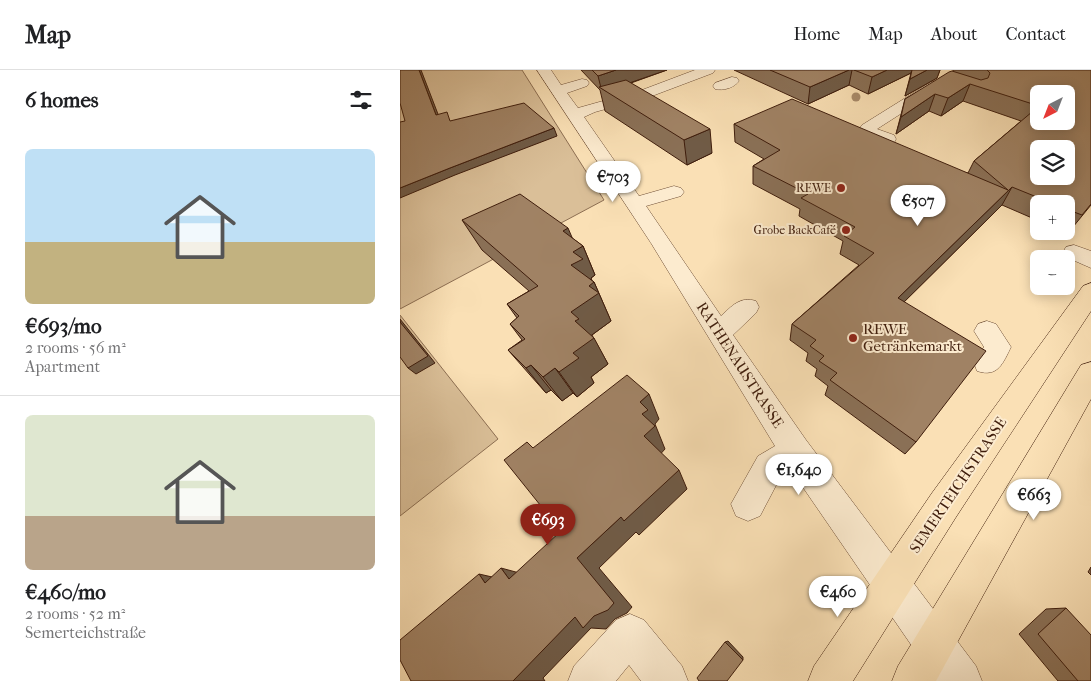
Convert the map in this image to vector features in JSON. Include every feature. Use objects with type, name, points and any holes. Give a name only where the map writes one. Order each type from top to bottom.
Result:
[{"type":"main road","name":"SEMERTEICHSTRASSE","points":[[829,681],[951,493],[1091,292]]},
{"type":"main road","points":[[913,681],[1091,373]]},
{"type":"street","name":"RATHENAUSTRASSE","points":[[544,70],[634,203],[795,450],[961,681]]},
{"type":"street","points":[[574,116],[589,109],[647,93],[708,70]]},
{"type":"street","points":[[888,139],[870,132],[868,128],[937,84],[947,82],[946,76]]},
{"type":"street","points":[[557,91],[582,83]]},
{"type":"street","points":[[634,203],[674,192]]},
{"type":"street","points":[[719,332],[747,307]]},
{"type":"street","points":[[986,363],[998,346],[987,331]]},
{"type":"street","points":[[748,504],[769,467],[795,450]]},
{"type":"street","points":[[589,681],[630,634],[668,681]]},
{"type":"shaded area","points":[[400,70],[522,70],[604,200],[400,309]]},
{"type":"shaded area","points":[[400,315],[498,439],[400,516]]},
{"type":"building","points":[[400,70],[419,70],[436,115],[447,112],[450,121],[524,103],[554,128],[400,188],[400,122],[405,121],[400,103]]},
{"type":"building","points":[[592,70],[616,70],[598,76]]},
{"type":"building","points":[[770,70],[849,70],[810,87]]},
{"type":"building","points":[[854,70],[887,70],[872,77]]},
{"type":"building","points":[[912,70],[927,70],[910,79]]},
{"type":"building","points":[[987,70],[1091,70],[1091,204],[1082,215],[1075,212],[1075,195],[1032,195],[1012,187],[898,298],[986,351],[916,442],[830,380],[837,373],[819,361],[824,356],[810,346],[816,340],[792,324],[874,253],[844,236],[855,227],[801,198],[808,194],[753,166],[780,150],[734,124],[792,99],[1008,190],[974,161],[1030,114],[1030,130],[1075,130],[1075,85],[1030,85],[1030,103],[970,84],[948,98],[935,94],[901,117],[905,99],[949,72],[952,71],[981,80],[988,78],[990,73]]},
{"type":"building","points":[[626,80],[710,129],[684,140],[599,87]]},
{"type":"building","points":[[520,194],[568,228],[563,231],[583,246],[573,252],[583,259],[571,265],[594,282],[589,286],[599,293],[571,312],[579,319],[575,321],[594,338],[573,353],[579,358],[559,372],[555,368],[543,377],[531,365],[526,368],[508,350],[525,339],[510,324],[519,316],[507,304],[538,286],[462,220]]},
{"type":"building","points":[[400,322],[428,356],[408,368],[400,357]]},
{"type":"building","points":[[627,375],[649,394],[640,402],[648,410],[642,414],[655,426],[644,436],[679,470],[624,521],[621,517],[577,558],[614,603],[608,610],[594,616],[583,628],[575,617],[513,681],[411,681],[400,660],[400,640],[479,574],[485,583],[501,568],[509,579],[561,531],[504,460],[527,442],[533,448]]},
{"type":"building","points":[[1066,608],[1091,635],[1091,681],[1078,681],[1038,634]]},
{"type":"building","points":[[725,642],[743,660],[727,681],[699,681],[697,678]]},
{"type":"place","name":"REWE","points":[[841,188]]},
{"type":"place","name":"Grobe BackCafé","points":[[846,230]]},
{"type":"place","name":"REWE Getränkemarkt","points":[[853,338]]}]
